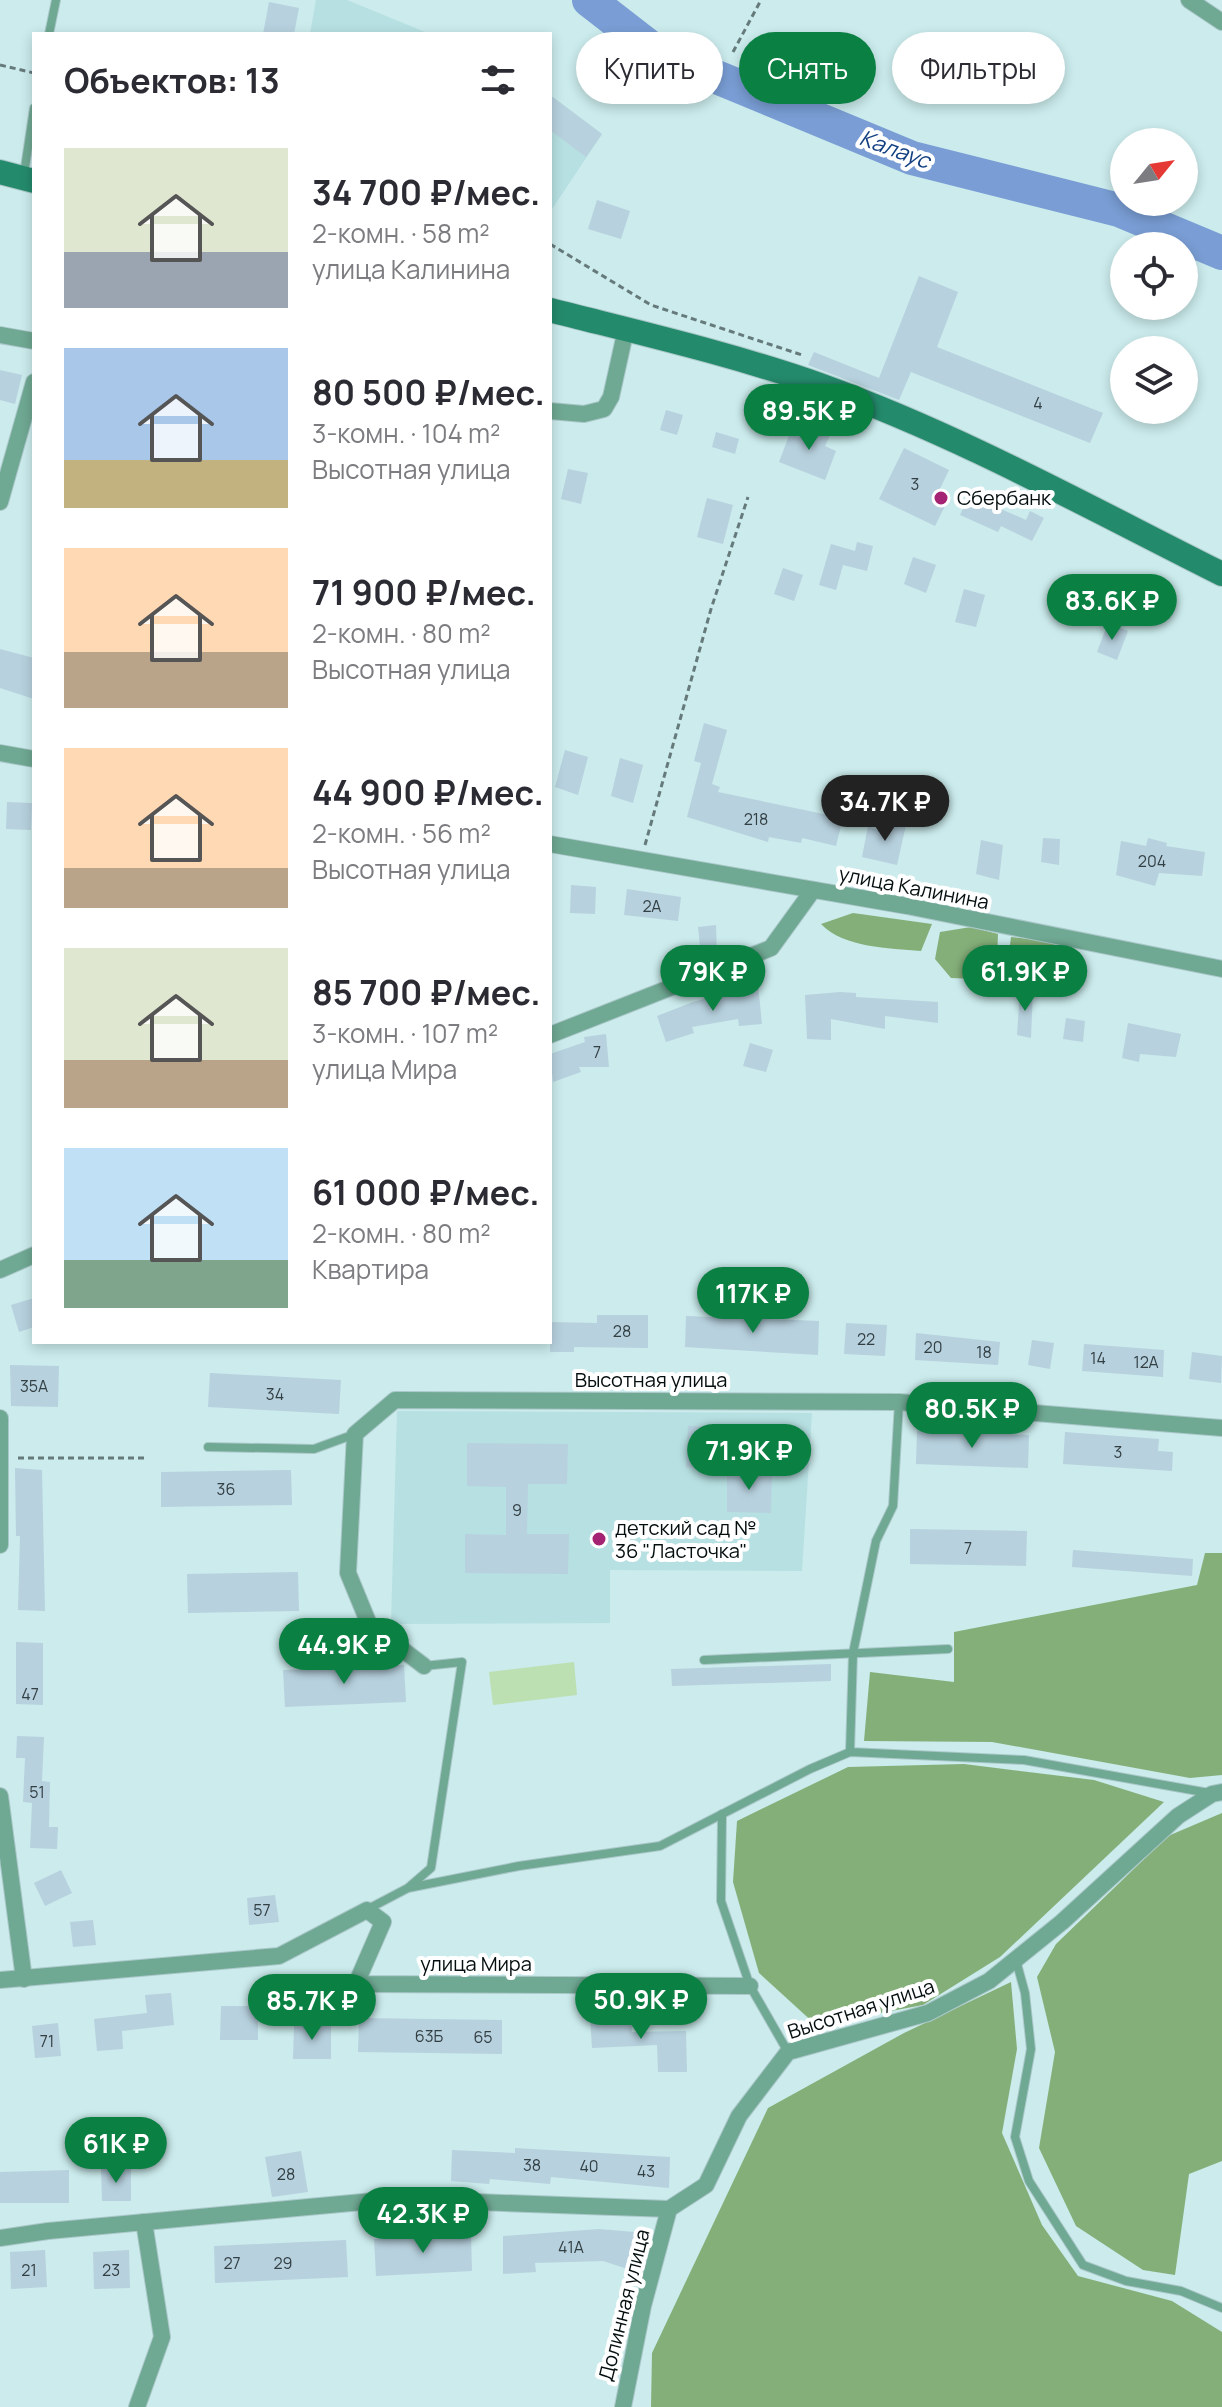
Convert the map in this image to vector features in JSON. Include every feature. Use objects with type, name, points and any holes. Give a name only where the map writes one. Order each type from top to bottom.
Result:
[{"type":"street","points":[[1189,0],[1222,22]]},
{"type":"street","points":[[552,310],[660,336],[821,385],[1012,468],[1222,574]]},
{"type":"street","points":[[552,411],[584,414],[604,409],[611,397],[626,329]]},
{"type":"street","points":[[0,335],[32,341]]},
{"type":"street","points":[[0,502],[32,389]]},
{"type":"street","points":[[0,753],[32,759]]},
{"type":"street","name":"улица Калинина","points":[[552,844],[813,890],[1222,969]]},
{"type":"street","points":[[552,1034],[771,948],[813,890]]},
{"type":"street","points":[[0,1270],[32,1256]]},
{"type":"street","name":"Высотная улица","points":[[355,1434],[395,1400],[899,1402],[1222,1428]]},
{"type":"street","points":[[0,1418],[3,1459],[0,1545]]},
{"type":"street","points":[[355,1434],[348,1573],[369,1624],[424,1666]]},
{"type":"street","name":"Высотная улица","points":[[706,2185],[739,2116],[788,2052],[928,2013],[989,1981],[1178,1816],[1217,1793]]},
{"type":"street","points":[[0,1796],[24,1979]]},
{"type":"street","points":[[0,1980],[279,1956],[367,1910]]},
{"type":"street","name":"улица Мира","points":[[367,1910],[383,1922],[356,1984],[750,1986]]},
{"type":"street","name":"Долинная улица","points":[[623,2407],[639,2321],[669,2209],[706,2185]]},
{"type":"street","points":[[0,2238],[395,2199],[669,2209]]},
{"type":"street","points":[[137,2407],[162,2337],[144,2222]]},
{"type":"lane","points":[[49,32],[56,0]]},
{"type":"lane","points":[[19,177],[32,117]]},
{"type":"lane","points":[[850,1752],[853,1653],[876,1541],[893,1506],[899,1402]]},
{"type":"lane","points":[[208,1447],[314,1449],[355,1434]]},
{"type":"lane","points":[[704,1660],[948,1649]]},
{"type":"lane","points":[[367,1910],[408,1888],[431,1868],[462,1662],[424,1666]]},
{"type":"lane","points":[[408,1888],[519,1866],[660,1846],[850,1752],[1024,1760],[1217,1793]]},
{"type":"lane","points":[[722,1814],[721,1901],[750,1986],[788,2052]]},
{"type":"lane","points":[[1015,1959],[1025,1993],[1031,2049],[1015,2137],[1029,2181],[1083,2265],[1126,2281],[1181,2291],[1222,2308]]},
{"type":"path","points":[[733,52],[761,0]]},
{"type":"path","points":[[0,65],[32,73]]},
{"type":"path","points":[[552,245],[651,305],[805,356]]},
{"type":"path","points":[[641,860],[707,624],[748,497]]},
{"type":"path","points":[[3,1459],[145,1458]]},
{"type":"shaded area","points":[[316,0],[347,0],[425,32],[310,32]]},
{"type":"shaded area","points":[[552,96],[602,134],[552,209]]},
{"type":"shaded area","name":"детский сад № 36 \"Ласточка\"","points":[[397,1411],[812,1413],[802,1571],[610,1570],[610,1623],[391,1624]]},
{"type":"green space","points":[[853,913],[932,924],[921,951],[854,942],[821,924]]},
{"type":"green space","points":[[971,927],[998,934],[997,959],[1002,980],[951,978],[935,959],[940,932]]},
{"type":"green space","points":[[1011,937],[1054,942],[1066,992],[1018,980],[1009,953]]},
{"type":"green space","points":[[1205,1553],[1222,1553],[1222,1775],[1190,1778],[992,1742],[864,1741],[870,1672],[954,1682],[954,1632],[1197,1585]]},
{"type":"green space","points":[[574,1662],[577,1695],[493,1705],[489,1672]]},
{"type":"green space","points":[[964,1764],[1094,1780],[1164,1802],[1000,1957],[923,2005],[816,2025],[759,1973],[733,1882],[737,1821],[848,1767]]},
{"type":"green space","points":[[1222,1813],[1222,2161],[1189,2174],[1175,2275],[1143,2270],[1076,2226],[1039,2148],[1055,2052],[1037,1977],[1056,1944],[1168,1836]]},
{"type":"green space","points":[[1011,1982],[1017,2049],[1002,2133],[1042,2225],[1078,2276],[1172,2301],[1222,2332],[1222,2407],[651,2407],[652,2353],[768,2108],[904,2033]]},
{"type":"building","points":[[269,2],[299,8],[294,32],[263,32]]},
{"type":"building","points":[[552,96],[602,134],[586,157],[552,132]]},
{"type":"building","points":[[597,200],[630,211],[621,239],[588,229]]},
{"type":"building","points":[[919,276],[958,292],[937,347],[1103,413],[1090,443],[911,372],[899,400],[808,365],[814,352],[879,378]]},
{"type":"building","points":[[0,370],[22,375],[15,404],[0,400]]},
{"type":"building","points":[[666,410],[683,415],[677,435],[660,430]]},
{"type":"building","points":[[803,424],[830,435],[825,446],[836,451],[825,480],[779,462],[790,433],[798,437]]},
{"type":"building","points":[[716,432],[739,439],[735,454],[712,447]]},
{"type":"building","points":[[904,448],[949,470],[936,497],[947,502],[935,526],[879,499]]},
{"type":"building","points":[[568,469],[588,473],[581,504],[561,499]]},
{"type":"building","points":[[969,495],[1026,520],[1030,511],[1044,518],[1032,541],[1001,526],[998,532],[960,515]]},
{"type":"building","points":[[707,498],[733,505],[723,544],[697,537]]},
{"type":"building","points":[[857,542],[873,546],[867,571],[843,565],[836,590],[819,585],[831,544],[855,551]]},
{"type":"building","points":[[913,557],[936,565],[926,593],[904,584]]},
{"type":"building","points":[[783,568],[803,575],[794,601],[774,594]]},
{"type":"building","points":[[964,589],[985,595],[976,627],[955,622]]},
{"type":"building","points":[[1108,623],[1128,631],[1117,660],[1097,652]]},
{"type":"building","points":[[0,649],[32,657],[32,698],[0,688]]},
{"type":"building","points":[[704,723],[727,730],[712,784],[720,787],[718,792],[843,818],[836,846],[802,838],[801,843],[769,837],[768,842],[687,817],[701,763],[694,761]]},
{"type":"building","points":[[565,750],[588,757],[578,795],[555,787]]},
{"type":"building","points":[[620,758],[643,765],[633,803],[611,796]]},
{"type":"building","points":[[7,802],[32,803],[31,830],[6,829]]},
{"type":"building","points":[[885,820],[906,825],[897,865],[862,857],[868,826],[883,832]]},
{"type":"building","points":[[1043,838],[1060,839],[1059,865],[1041,862]]},
{"type":"building","points":[[1148,838],[1167,843],[1166,846],[1205,852],[1202,876],[1159,873],[1155,886],[1116,875],[1121,841],[1146,846]]},
{"type":"building","points":[[981,840],[1003,845],[999,880],[976,874]]},
{"type":"building","points":[[571,885],[596,887],[595,914],[570,913]]},
{"type":"building","points":[[627,889],[681,897],[678,921],[624,915]]},
{"type":"building","points":[[716,925],[717,956],[701,957],[698,927]]},
{"type":"building","points":[[758,985],[762,1024],[739,1026],[738,1019],[692,1027],[694,1033],[666,1042],[657,1016],[693,1002]]},
{"type":"building","points":[[1020,989],[1033,989],[1031,1038],[1017,1035]]},
{"type":"building","points":[[856,993],[856,997],[938,1002],[938,1023],[885,1016],[885,1029],[831,1019],[831,1040],[807,1039],[805,995]]},
{"type":"building","points":[[1066,1018],[1085,1021],[1083,1042],[1063,1039]]},
{"type":"building","points":[[1128,1023],[1181,1034],[1176,1057],[1140,1054],[1139,1062],[1122,1058]]},
{"type":"building","points":[[606,1034],[609,1067],[579,1067],[581,1072],[553,1082],[552,1053],[585,1042],[584,1037]]},
{"type":"building","points":[[750,1043],[773,1050],[766,1072],[743,1066]]},
{"type":"building","points":[[32,1299],[32,1328],[19,1332],[11,1305]]},
{"type":"building","points":[[597,1315],[648,1315],[648,1348],[574,1347],[574,1352],[550,1352],[552,1322],[597,1323]]},
{"type":"building","points":[[686,1316],[819,1321],[818,1355],[685,1347]]},
{"type":"building","points":[[846,1323],[887,1325],[885,1356],[844,1354]]},
{"type":"building","points":[[916,1333],[1000,1342],[998,1365],[915,1360]]},
{"type":"building","points":[[1032,1340],[1054,1343],[1050,1369],[1028,1365]]},
{"type":"building","points":[[1084,1344],[1164,1350],[1163,1377],[1082,1371]]},
{"type":"building","points":[[1192,1352],[1222,1356],[1221,1383],[1189,1379]]},
{"type":"building","points":[[10,1365],[59,1366],[58,1407],[11,1406]]},
{"type":"building","points":[[210,1373],[341,1380],[339,1414],[208,1407]]},
{"type":"building","points":[[688,1426],[728,1427],[727,1470],[686,1467]]},
{"type":"building","points":[[917,1431],[1029,1435],[1028,1468],[916,1464]]},
{"type":"building","points":[[1065,1432],[1159,1439],[1158,1451],[1173,1452],[1172,1471],[1063,1464]]},
{"type":"building","points":[[467,1443],[568,1444],[567,1484],[528,1484],[527,1534],[569,1534],[568,1574],[465,1573],[465,1534],[506,1535],[506,1487],[467,1486]]},
{"type":"building","points":[[15,1468],[42,1470],[45,1611],[18,1610],[20,1536],[16,1536]]},
{"type":"building","points":[[291,1470],[292,1505],[161,1507],[161,1472]]},
{"type":"building","points":[[727,1470],[772,1472],[771,1513],[727,1512]]},
{"type":"building","points":[[910,1529],[1027,1531],[1026,1566],[910,1564]]},
{"type":"building","points":[[1073,1550],[1193,1559],[1192,1576],[1072,1567]]},
{"type":"building","points":[[298,1572],[299,1611],[188,1613],[187,1574]]},
{"type":"building","points":[[16,1642],[43,1643],[43,1705],[16,1704]]},
{"type":"building","points":[[831,1664],[831,1681],[672,1686],[671,1669]]},
{"type":"building","points":[[404,1665],[406,1702],[285,1707],[283,1670]]},
{"type":"building","points":[[17,1736],[44,1737],[42,1781],[50,1782],[49,1827],[58,1827],[57,1849],[30,1848],[32,1803],[23,1802],[25,1758],[16,1758]]},
{"type":"building","points":[[61,1870],[72,1893],[45,1906],[34,1883]]},
{"type":"building","points":[[275,1895],[279,1922],[249,1925],[247,1898]]},
{"type":"building","points":[[93,1920],[96,1945],[73,1947],[70,1922]]},
{"type":"building","points":[[171,1993],[174,2025],[122,2031],[123,2049],[97,2051],[94,2019],[147,2013],[145,1995]]},
{"type":"building","points":[[221,2006],[258,2006],[258,2040],[220,2040]]},
{"type":"building","points":[[631,2015],[632,2032],[686,2031],[687,2072],[658,2072],[657,2045],[592,2048],[590,2017]]},
{"type":"building","points":[[359,2018],[502,2020],[502,2054],[358,2052]]},
{"type":"building","points":[[58,2023],[61,2056],[35,2058],[32,2026]]},
{"type":"building","points":[[294,2025],[331,2025],[331,2059],[293,2059]]},
{"type":"building","points":[[515,2148],[670,2157],[669,2188],[551,2177],[550,2184],[490,2179],[489,2184],[451,2181],[452,2150],[515,2153]]},
{"type":"building","points":[[301,2151],[308,2192],[272,2197],[265,2157]]},
{"type":"building","points":[[131,2168],[131,2201],[102,2201],[101,2169]]},
{"type":"building","points":[[69,2170],[69,2203],[0,2203],[0,2172]]},
{"type":"building","points":[[599,2229],[647,2233],[640,2273],[603,2261],[535,2263],[536,2272],[503,2274],[503,2236]]},
{"type":"building","points":[[471,2233],[472,2271],[376,2276],[374,2239]]},
{"type":"building","points":[[346,2240],[348,2277],[215,2283],[214,2246]]},
{"type":"building","points":[[45,2250],[47,2287],[11,2289],[10,2252]]},
{"type":"building","points":[[129,2250],[130,2288],[94,2289],[93,2252]]},
{"type":"waterway","name":"Калаус","points":[[589,0],[656,52],[912,158],[1119,210],[1222,253]]},
{"type":"place","name":"Сбербанк","points":[[941,498]]},
{"type":"place","name":"детский сад № 36 \"Ласточка\"","points":[[599,1539]]}]
